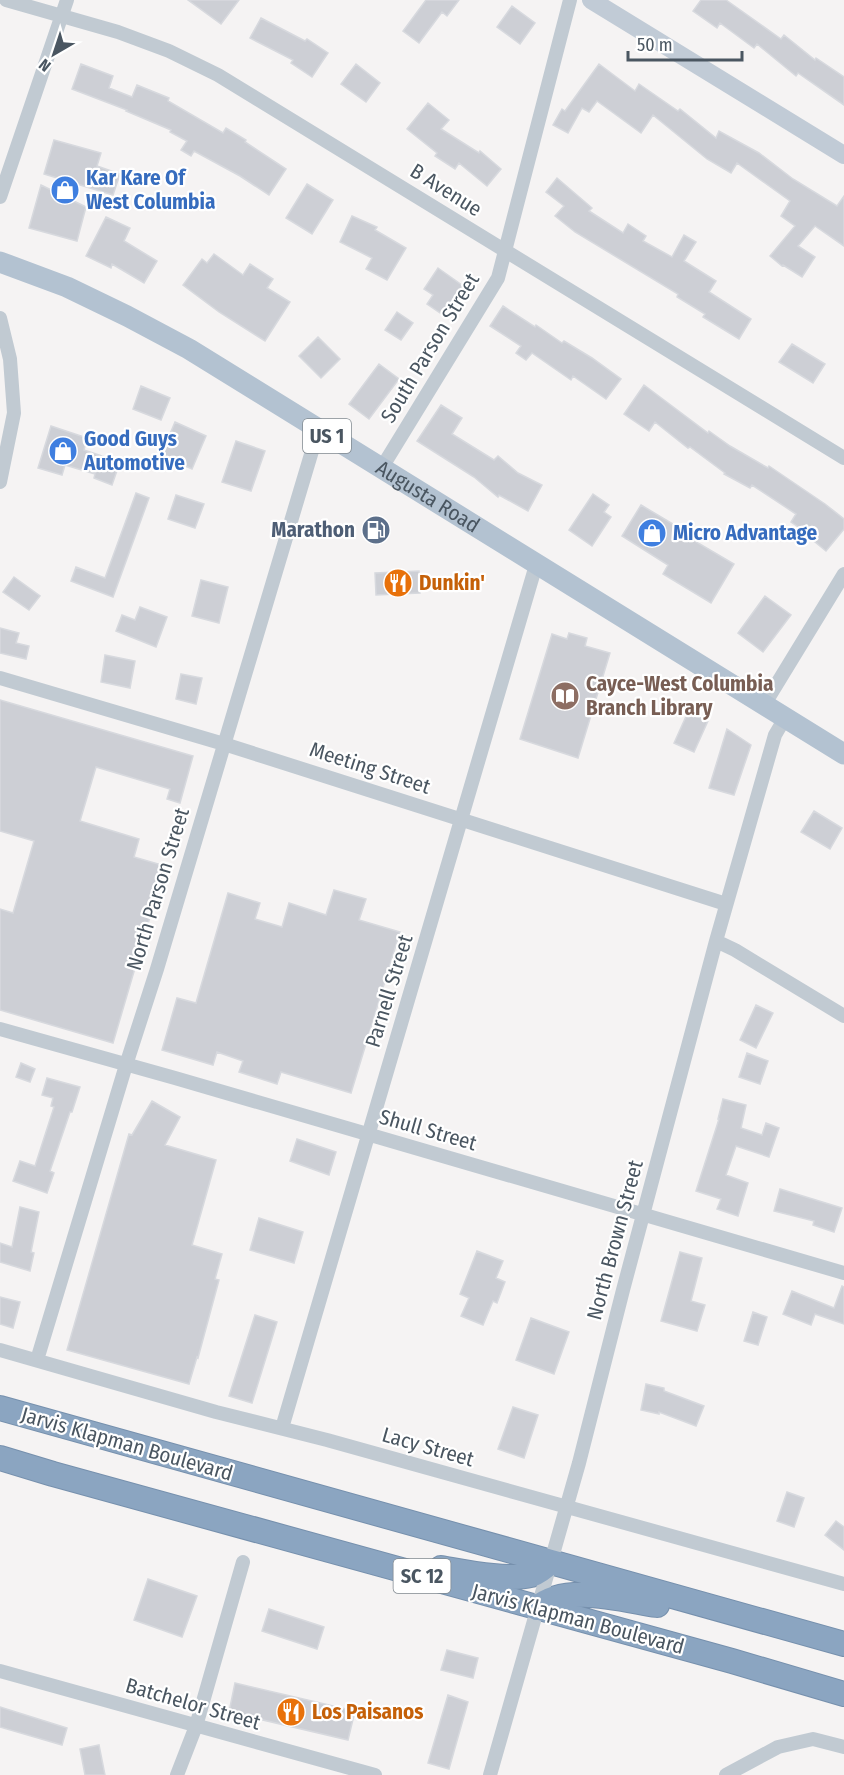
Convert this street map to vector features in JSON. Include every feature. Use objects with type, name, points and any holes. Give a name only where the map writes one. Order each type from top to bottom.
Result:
[{"type":"highway","name":"Jarvis Klapman Boulevard","points":[[0,1408],[844,1644]]},
{"type":"highway","name":"Jarvis Klapman Boulevard","points":[[0,1458],[844,1694]]},
{"type":"highway","points":[[352,1556],[513,1576],[533,1574],[545,1568],[550,1562]]},
{"type":"highway","points":[[537,1608],[542,1603],[556,1597],[574,1595],[769,1623]]},
{"type":"main road","name":"Augusta Road","points":[[0,262],[67,286],[189,350],[844,754]]},
{"type":"street","name":"B Avenue","points":[[6,0],[118,32],[218,75],[844,458]]},
{"type":"street","points":[[0,197],[67,0]]},
{"type":"street","name":"South Parson Street","points":[[381,469],[498,278],[570,0]]},
{"type":"street","points":[[591,0],[844,155]]},
{"type":"street","points":[[0,318],[10,359],[14,404],[0,482]]},
{"type":"street","name":"North Parson Street","points":[[37,1360],[318,431]]},
{"type":"street","name":"Parnell Street","points":[[282,1428],[536,565]]},
{"type":"street","points":[[764,705],[844,574]]},
{"type":"street","name":"Meeting Street","points":[[0,678],[224,744],[726,904]]},
{"type":"street","name":"North Brown Street","points":[[490,1775],[566,1507],[726,904],[775,735],[785,718]]},
{"type":"street","points":[[716,941],[735,950],[844,1016]]},
{"type":"street","name":"Shull Street","points":[[0,1029],[844,1273]]},
{"type":"street","name":"Lacy Street","points":[[0,1350],[216,1412],[282,1428],[844,1584]]},
{"type":"street","points":[[177,1775],[196,1726],[243,1562]]},
{"type":"street","name":"Batchelor Street","points":[[0,1671],[375,1775]]},
{"type":"street","points":[[726,1775],[778,1746],[813,1738],[844,1747]]},
{"type":"building","points":[[188,0],[239,0],[221,24]]},
{"type":"building","points":[[426,0],[459,0],[447,16],[442,12],[419,43],[403,31]]},
{"type":"building","points":[[701,0],[726,0],[781,39],[784,35],[815,60],[816,58],[844,77],[844,105],[798,73],[796,76],[757,44],[754,48],[720,23],[717,28],[693,11]]},
{"type":"building","points":[[512,6],[535,23],[520,44],[497,27]]},
{"type":"building","points":[[261,18],[305,41],[307,39],[328,53],[312,77],[291,63],[293,60],[250,38]]},
{"type":"building","points":[[81,64],[113,76],[109,88],[132,97],[137,85],[169,98],[168,101],[223,133],[226,128],[246,140],[245,142],[286,169],[269,195],[194,151],[191,156],[181,150],[187,141],[170,132],[171,130],[72,89]]},
{"type":"building","points":[[356,64],[380,83],[366,102],[341,84]]},
{"type":"building","points":[[599,64],[635,91],[639,84],[678,111],[680,109],[716,138],[719,131],[759,153],[793,179],[837,206],[844,196],[844,246],[815,226],[798,246],[815,257],[802,277],[782,266],[770,256],[795,226],[781,216],[790,201],[737,163],[731,173],[707,159],[653,115],[641,133],[597,101],[589,112],[582,108],[568,133],[553,125],[562,109],[565,111]]},
{"type":"building","points":[[428,103],[449,120],[441,129],[479,153],[480,151],[501,169],[487,186],[459,163],[455,169],[435,156],[437,153],[407,129]]},
{"type":"building","points":[[54,140],[101,153],[97,166],[120,174],[113,195],[44,174]]},
{"type":"building","points":[[557,178],[592,208],[589,211],[623,233],[628,224],[646,236],[643,241],[672,257],[684,235],[696,242],[684,261],[716,281],[709,292],[751,319],[739,339],[703,317],[705,314],[677,297],[678,294],[575,232],[555,216],[564,206],[546,192]]},
{"type":"building","points":[[307,184],[333,200],[312,234],[286,218]]},
{"type":"building","points":[[41,185],[86,207],[77,241],[29,228]]},
{"type":"building","points":[[352,216],[377,227],[375,230],[406,248],[387,280],[366,269],[372,258],[340,242]]},
{"type":"building","points":[[106,217],[130,228],[124,241],[157,261],[144,283],[112,264],[111,268],[86,256]]},
{"type":"building","points":[[214,254],[243,275],[250,264],[273,279],[267,288],[290,302],[265,341],[219,312],[183,285],[202,259],[207,263]]},
{"type":"building","points":[[438,268],[466,288],[446,317],[427,304],[433,295],[424,289]]},
{"type":"building","points":[[503,306],[562,343],[564,341],[592,358],[621,379],[606,399],[573,376],[571,380],[532,353],[526,360],[516,353],[521,346],[490,326]]},
{"type":"building","points":[[397,312],[413,323],[401,340],[385,330]]},
{"type":"building","points":[[318,337],[340,359],[321,378],[299,356]]},
{"type":"building","points":[[792,344],[825,364],[813,383],[779,362]]},
{"type":"building","points":[[379,364],[399,379],[369,419],[349,404]]},
{"type":"building","points":[[644,385],[708,433],[709,431],[768,468],[769,466],[825,504],[844,519],[844,529],[826,551],[809,537],[810,535],[791,522],[796,514],[752,485],[750,488],[724,474],[655,422],[649,431],[624,414]]},
{"type":"building","points":[[141,386],[170,398],[161,420],[133,409]]},
{"type":"building","points":[[441,405],[462,418],[452,434],[494,460],[498,456],[518,473],[542,485],[528,511],[499,495],[498,497],[474,477],[417,441]]},
{"type":"building","points":[[175,422],[206,436],[192,469],[161,455]]},
{"type":"building","name":"Good Guys Automotive","points":[[51,426],[87,438],[84,450],[120,462],[112,485],[94,478],[95,474],[65,465],[62,475],[38,468]]},
{"type":"building","points":[[236,441],[265,451],[251,491],[222,482]]},
{"type":"building","points":[[136,493],[149,498],[113,597],[71,581],[76,567],[105,578]]},
{"type":"building","points":[[593,494],[609,505],[604,512],[611,517],[592,546],[569,530]]},
{"type":"building","points":[[176,495],[204,504],[195,528],[168,519]]},
{"type":"building","points":[[641,505],[683,530],[681,533],[734,564],[711,603],[663,574],[668,565],[622,536]]},
{"type":"building","name":"Dunkin'","points":[[419,571],[420,593],[376,595],[375,573]]},
{"type":"building","points":[[14,577],[40,596],[29,610],[3,592]]},
{"type":"building","points":[[201,580],[228,587],[219,623],[192,616]]},
{"type":"building","points":[[765,596],[791,615],[763,652],[738,633]]},
{"type":"building","points":[[140,607],[167,617],[156,647],[116,631],[122,615],[135,620]]},
{"type":"building","points":[[0,628],[19,633],[16,643],[29,646],[26,659],[0,653]]},
{"type":"building","name":"Cayce-West Columbia Branch Library","points":[[569,633],[587,638],[585,646],[610,653],[578,758],[520,739],[552,634],[567,639]]},
{"type":"building","points":[[105,655],[135,661],[130,688],[101,682]]},
{"type":"building","points":[[181,674],[202,678],[196,704],[176,699]]},
{"type":"building","points":[[0,700],[193,756],[180,803],[167,799],[170,789],[96,767],[80,821],[139,839],[134,857],[165,866],[113,1043],[0,1010],[0,909],[13,913],[34,841],[0,831]]},
{"type":"building","points":[[688,712],[708,721],[694,752],[674,743]]},
{"type":"building","points":[[727,729],[751,745],[734,795],[709,788]]},
{"type":"building","points":[[814,811],[842,828],[830,849],[801,832]]},
{"type":"building","points":[[334,890],[366,899],[359,920],[400,932],[351,1093],[281,1072],[277,1084],[239,1072],[243,1061],[217,1052],[213,1065],[162,1050],[177,998],[196,1003],[228,893],[260,903],[255,919],[282,927],[289,903],[326,915]]},
{"type":"building","points":[[756,1005],[773,1013],[756,1048],[740,1040]]},
{"type":"building","points":[[747,1053],[768,1061],[760,1084],[739,1077]]},
{"type":"building","points":[[21,1063],[35,1069],[30,1082],[16,1077]]},
{"type":"building","points":[[47,1078],[80,1087],[50,1171],[54,1173],[47,1193],[13,1181],[20,1161],[35,1166],[54,1107],[51,1106],[53,1098],[42,1095]]},
{"type":"building","points":[[723,1099],[746,1105],[741,1128],[762,1135],[766,1123],[779,1128],[769,1157],[736,1146],[726,1175],[748,1183],[738,1216],[717,1209],[721,1199],[696,1191]]},
{"type":"building","points":[[152,1101],[180,1117],[165,1145],[216,1160],[192,1245],[222,1254],[215,1279],[219,1280],[189,1384],[67,1350],[129,1134],[132,1135]]},
{"type":"building","points":[[297,1139],[336,1152],[329,1175],[290,1161]]},
{"type":"building","points":[[780,1189],[842,1208],[834,1232],[813,1225],[814,1221],[774,1211]]},
{"type":"building","points":[[20,1207],[39,1212],[31,1252],[34,1253],[30,1271],[0,1262],[0,1243],[12,1247]]},
{"type":"building","points":[[259,1218],[303,1232],[294,1263],[250,1250]]},
{"type":"building","points":[[477,1251],[503,1261],[496,1278],[505,1282],[497,1303],[493,1301],[483,1325],[461,1316],[469,1298],[460,1294]]},
{"type":"building","points":[[680,1252],[702,1258],[691,1301],[705,1305],[697,1331],[661,1321]]},
{"type":"building","points":[[842,1286],[844,1287],[844,1324],[815,1314],[811,1325],[783,1314],[792,1291],[834,1308]]},
{"type":"building","points":[[0,1297],[20,1302],[13,1328],[0,1324]]},
{"type":"building","points":[[753,1312],[767,1317],[758,1345],[744,1341]]},
{"type":"building","points":[[255,1315],[277,1322],[252,1403],[229,1396]]},
{"type":"building","points":[[531,1318],[569,1332],[554,1374],[516,1360]]},
{"type":"building","points":[[646,1384],[664,1388],[664,1391],[704,1406],[696,1426],[659,1412],[659,1414],[641,1410]]},
{"type":"building","points":[[513,1407],[538,1415],[524,1458],[498,1449]]},
{"type":"building","points":[[787,1492],[804,1498],[794,1527],[777,1521]]},
{"type":"building","points":[[836,1521],[844,1527],[844,1550],[825,1535]]},
{"type":"building","points":[[148,1579],[197,1596],[182,1637],[134,1620]]},
{"type":"building","points":[[269,1609],[324,1627],[317,1649],[262,1631]]},
{"type":"building","points":[[447,1650],[478,1658],[473,1678],[441,1670]]},
{"type":"building","points":[[235,1683],[355,1711],[348,1740],[229,1712]]},
{"type":"building","points":[[448,1695],[468,1702],[449,1769],[428,1763]]},
{"type":"building","points":[[0,1707],[67,1728],[62,1745],[0,1727]]},
{"type":"building","points":[[99,1745],[105,1775],[85,1775],[80,1749]]},
{"type":"place","name":"Kar Kare Of West Columbia","points":[[65,190]]},
{"type":"place","name":"Good Guys Automotive","points":[[63,451]]},
{"type":"place","name":"Marathon","points":[[376,530]]},
{"type":"place","name":"Micro Advantage","points":[[652,533]]},
{"type":"place","name":"Dunkin'","points":[[398,583]]},
{"type":"place","name":"Cayce-West Columbia Branch Library","points":[[565,696]]},
{"type":"place","name":"Los Paisanos","points":[[291,1712]]}]
